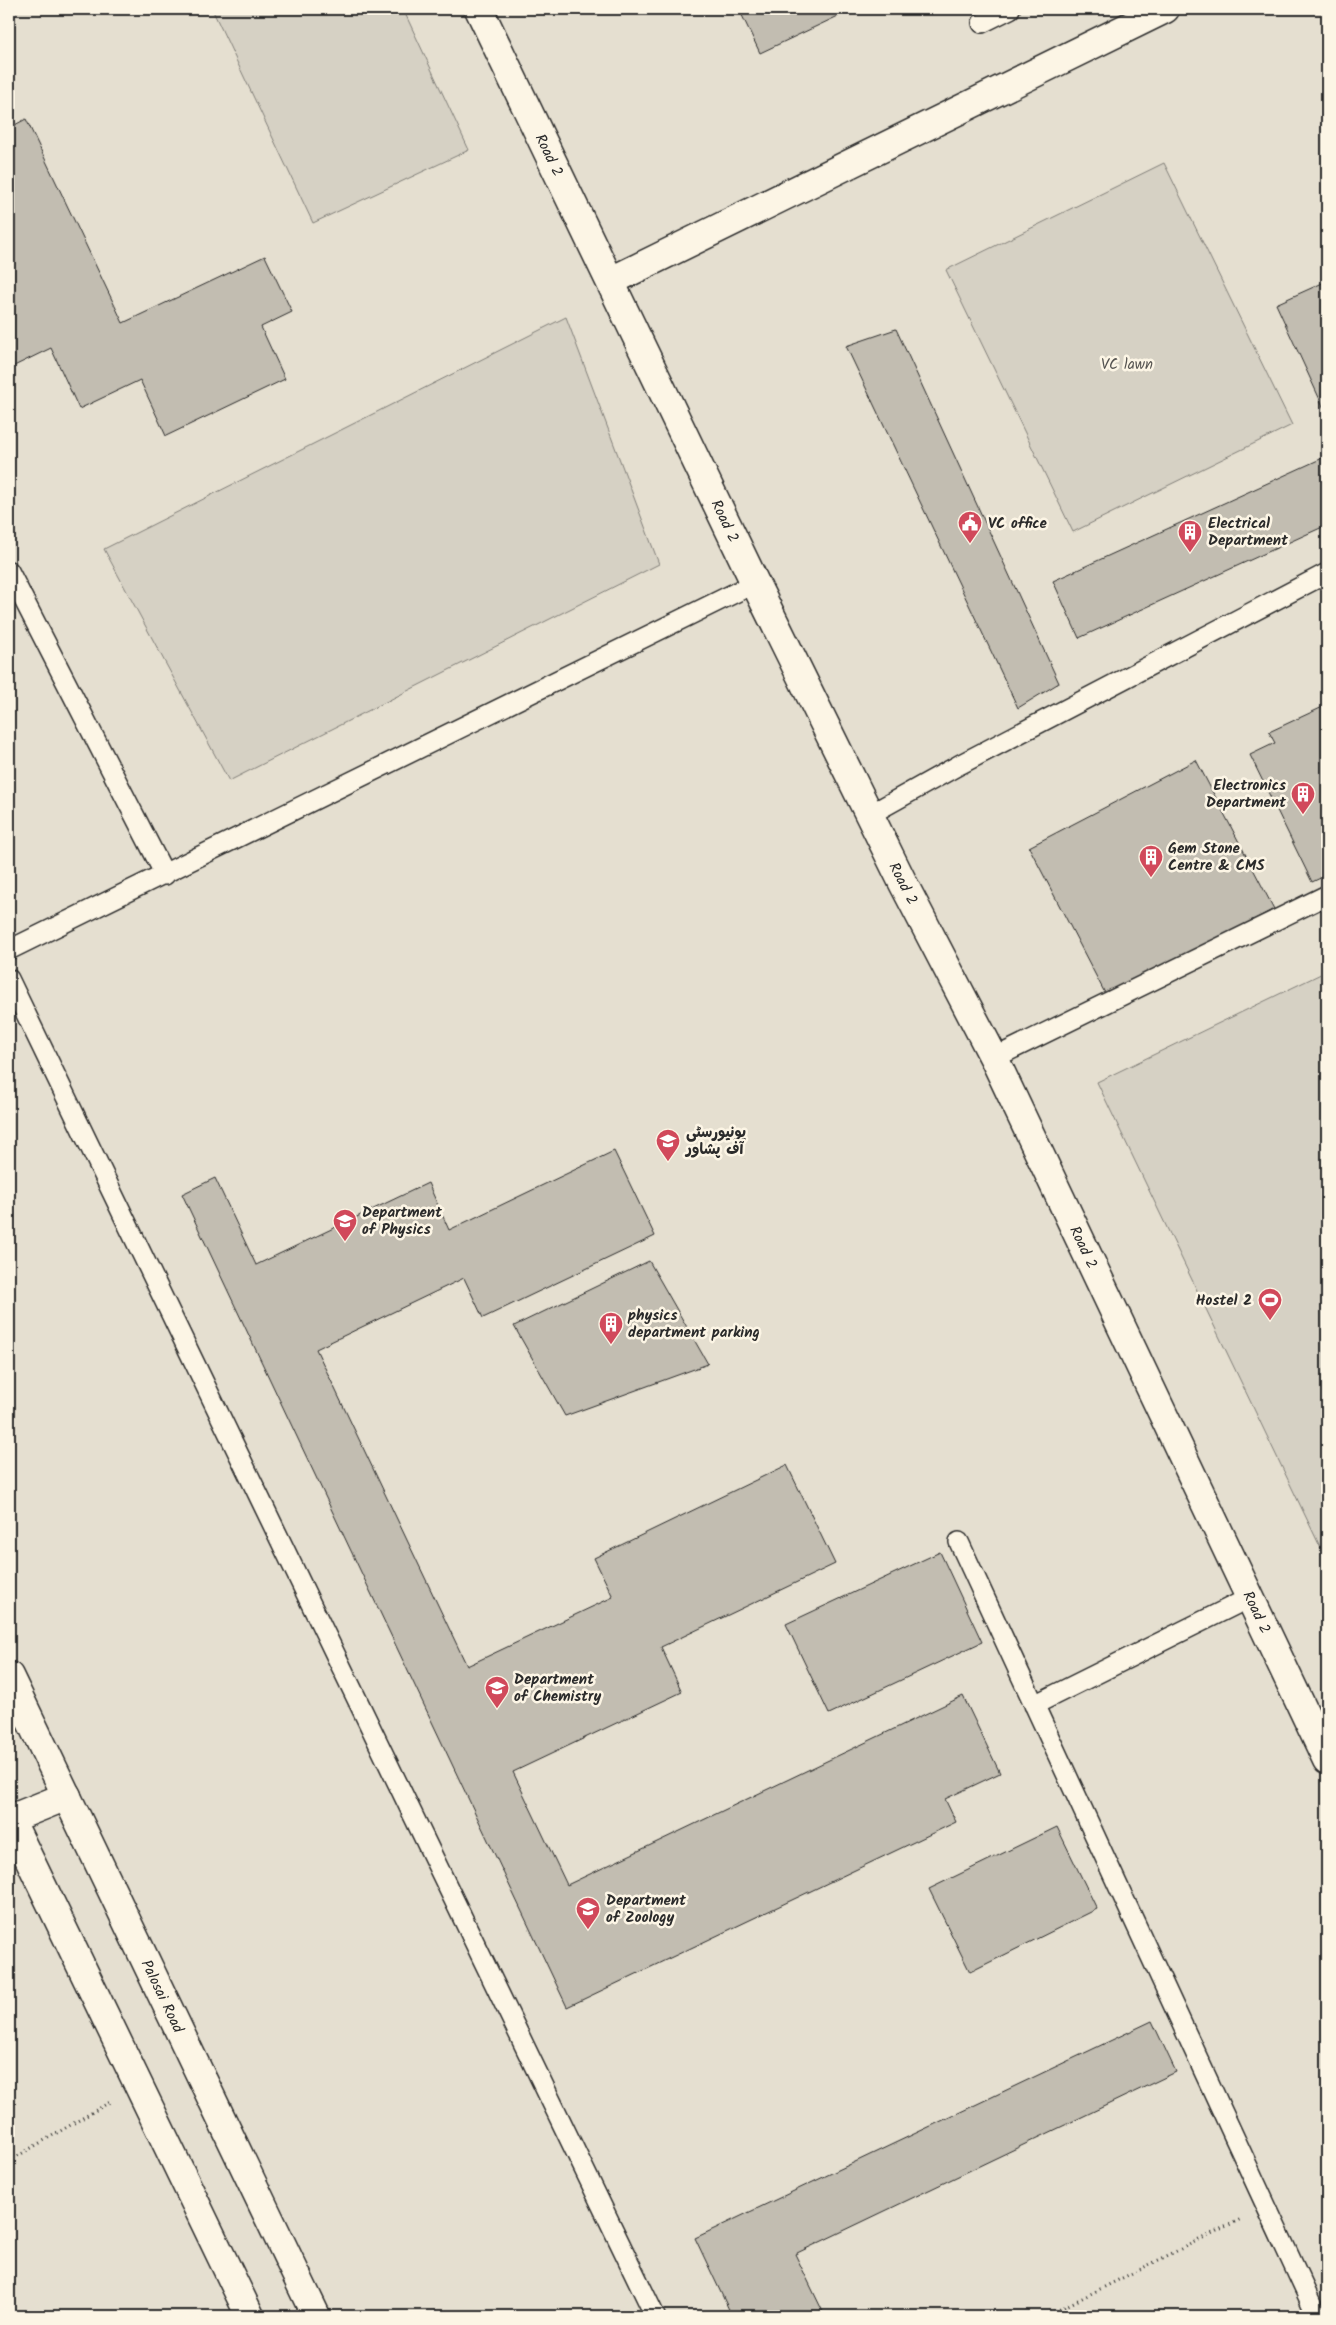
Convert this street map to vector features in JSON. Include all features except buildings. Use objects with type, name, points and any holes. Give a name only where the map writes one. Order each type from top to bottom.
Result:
[{"type":"street","name":"Road 2","points":[[479,9],[755,583],[869,815],[994,1058],[1327,1760]]},
{"type":"street","points":[[611,281],[1164,9]]},
{"type":"street","name":"Palosai Road","points":[[9,1676],[316,2316]]},
{"type":"street","points":[[67,1796],[9,1818],[250,2316]]},
{"type":"lane","points":[[982,23],[1010,9]]},
{"type":"lane","points":[[9,570],[165,875]]},
{"type":"lane","points":[[869,815],[959,765],[1327,573]]},
{"type":"lane","points":[[9,950],[165,875],[755,583]]},
{"type":"lane","points":[[994,1058],[1327,895]]},
{"type":"lane","points":[[9,979],[655,2316]]},
{"type":"lane","points":[[959,1542],[1317,2316]]},
{"type":"lane","points":[[1034,1705],[1249,1598]]},
{"type":"path","points":[[9,2161],[138,2086]]},
{"type":"path","points":[[1046,2316],[1266,2206]]},
{"type":"shaded area","name":"یونیورسٹی آف پشاور","points":[[9,9],[1327,9],[1327,2316],[9,2316]]},
{"type":"green space","points":[[212,9],[403,9],[469,150],[313,223]]},
{"type":"green space","name":"VC lawn","points":[[1164,163],[1292,425],[1073,532],[946,270]]},
{"type":"green space","points":[[566,317],[659,564],[229,781],[104,549]]},
{"type":"green space","name":"Hostel 2","points":[[1327,971],[1327,1561],[1097,1082]]},
{"type":"place","name":"VC office","points":[[970,544]]},
{"type":"place","name":"Electrical Department","points":[[1190,553]]},
{"type":"place","name":"Electronics Department","points":[[1303,815]]},
{"type":"place","name":"Gem Stone Centre & CMS","points":[[1151,878]]},
{"type":"place","name":"یونیورسٹی آف پشاور","points":[[668,1162]]},
{"type":"place","name":"Department of Physics","points":[[345,1242]]},
{"type":"place","name":"Hostel 2","points":[[1270,1321]]},
{"type":"place","name":"physics department parking","points":[[611,1345]]},
{"type":"place","name":"Department of Chemistry","points":[[497,1709]]},
{"type":"place","name":"Department of Zoology","points":[[588,1930]]}]
